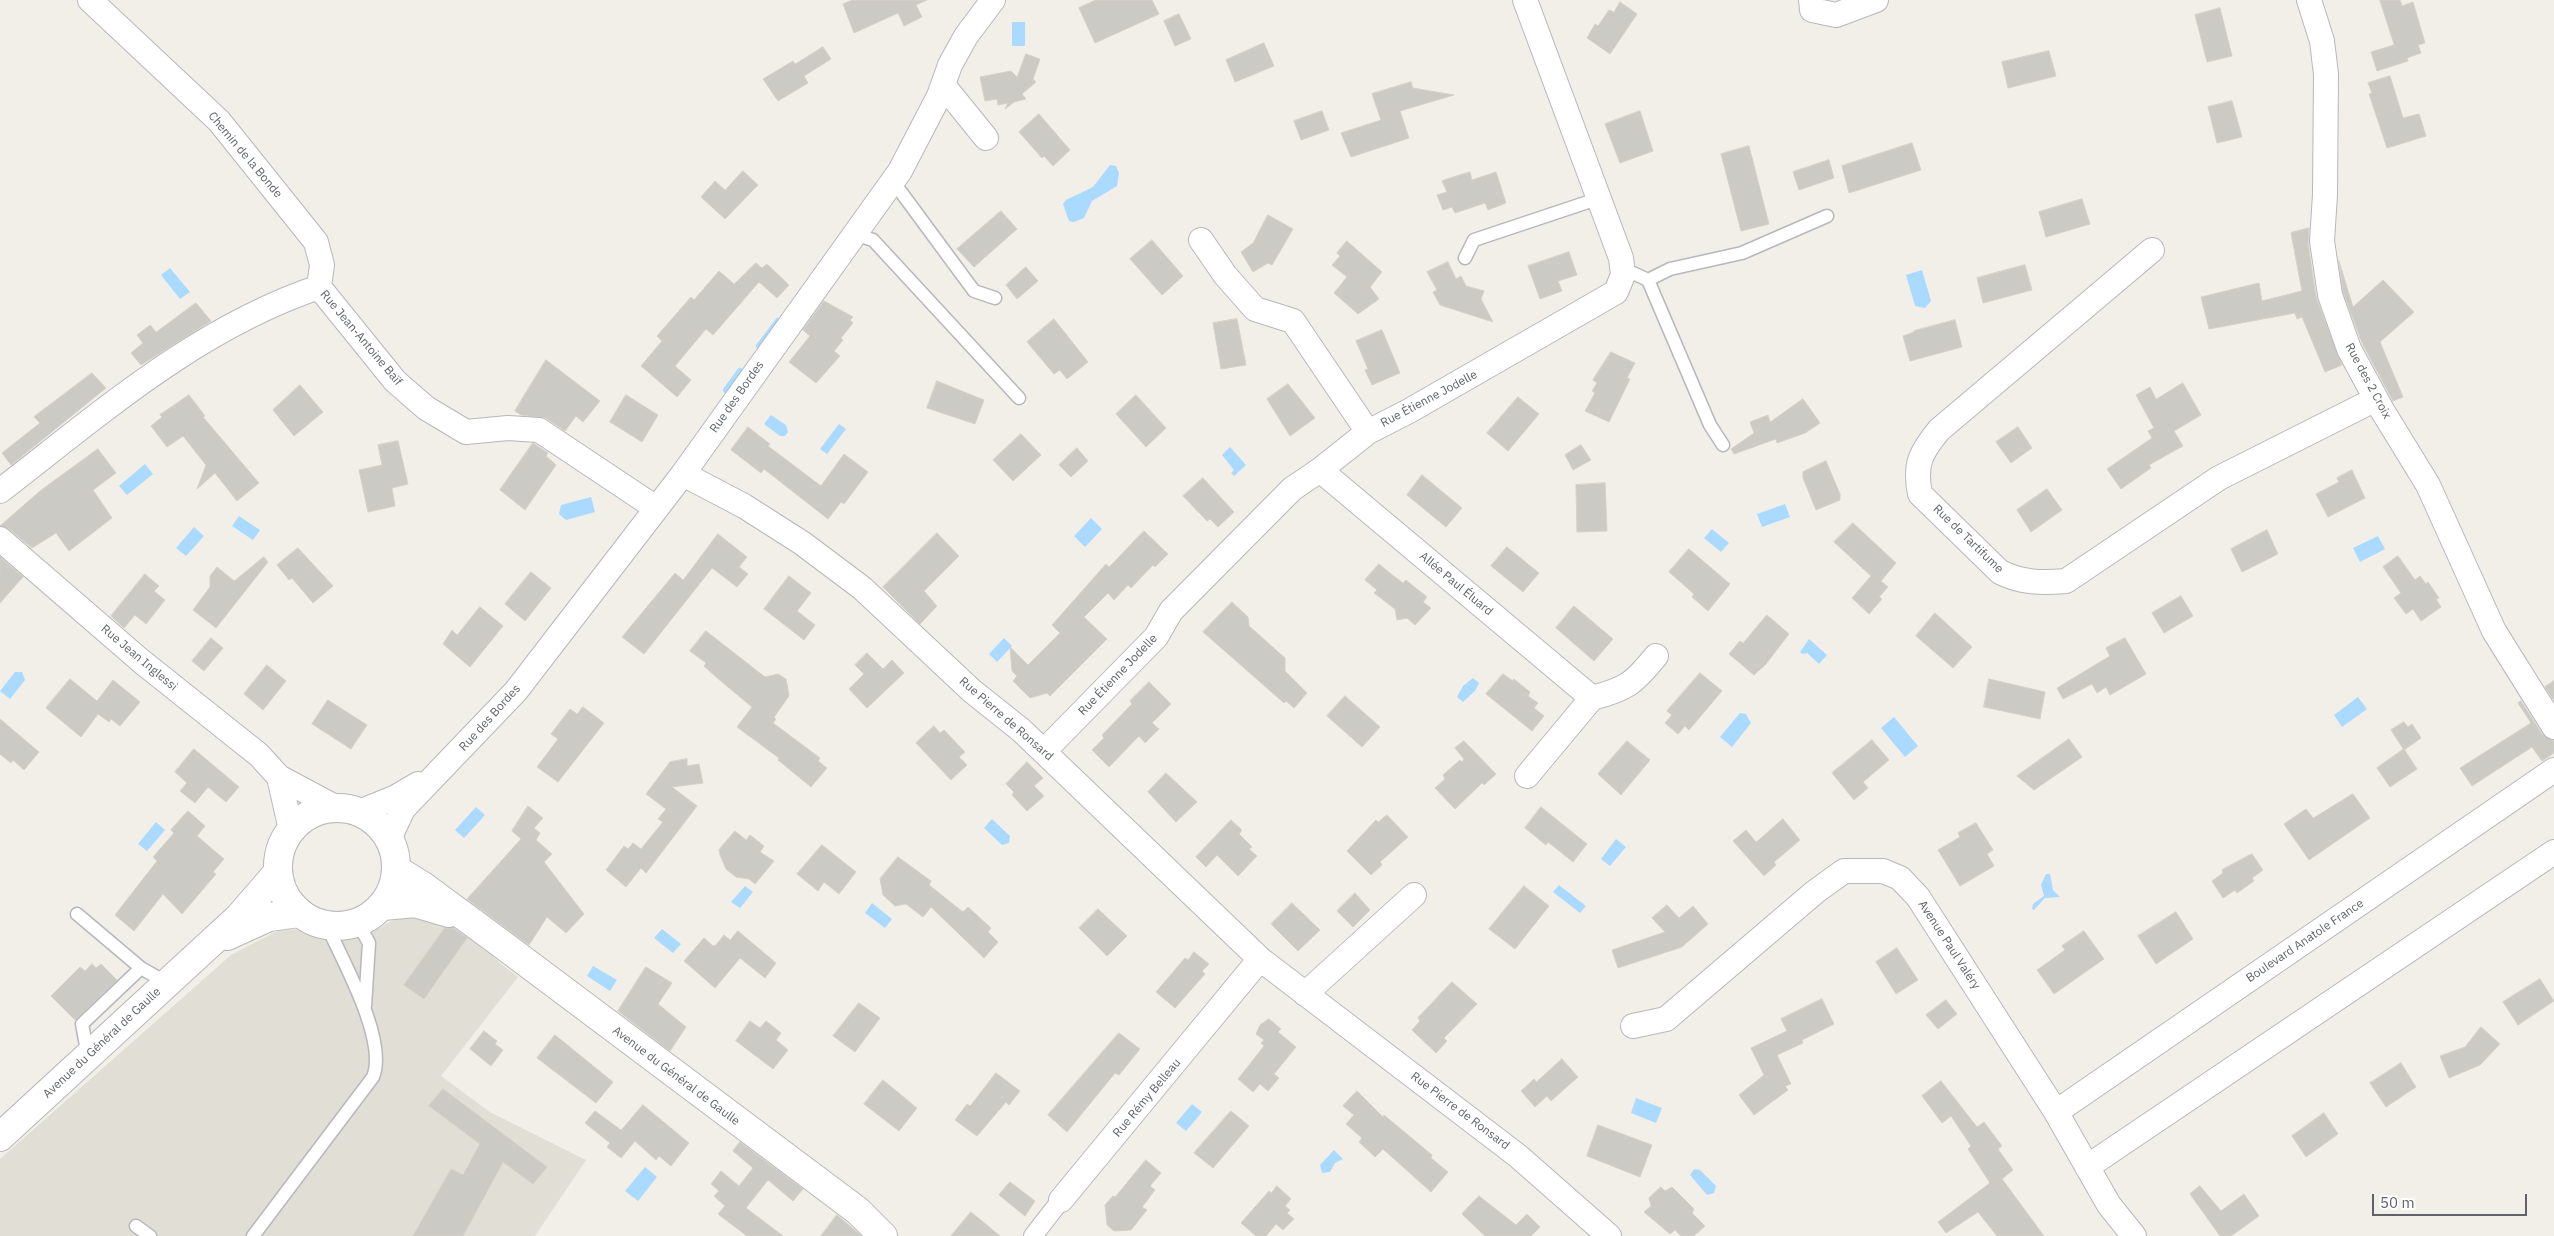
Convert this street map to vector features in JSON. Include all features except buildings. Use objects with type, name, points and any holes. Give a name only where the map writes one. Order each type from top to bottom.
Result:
[{"type":"street","name":"Chemin de la Bonde","points":[[90,0],[219,120],[316,242],[322,265],[318,287]]},
{"type":"street","name":"Rue des Bordes","points":[[390,839],[403,809],[444,769],[516,691],[682,474],[900,171],[944,85],[950,65],[966,36],[993,0]]},
{"type":"street","points":[[1525,0],[1600,198],[1621,258],[1623,275]]},
{"type":"street","points":[[1811,0],[1812,10],[1836,15],[1876,0]]},
{"type":"street","name":"Rue des 2 Croix","points":[[2309,0],[2322,42],[2326,74],[2325,195],[2322,241],[2330,295],[2349,349],[2376,399],[2428,484],[2494,631],[2554,726]]},
{"type":"street","points":[[944,85],[986,138]]},
{"type":"street","points":[[1201,240],[1225,275],[1255,308],[1293,321],[1368,432]]},
{"type":"street","name":"Rue de Tartifume","points":[[2152,250],[1939,430],[1923,449],[1918,464],[1920,494],[2000,572],[2015,580],[2042,583],[2066,581],[2219,478],[2376,399]]},
{"type":"street","name":"Rue Étienne Jodelle","points":[[1044,751],[1149,644],[1171,611],[1292,489],[1320,470],[1368,432],[1409,411],[1593,307],[1616,292],[1623,275]]},
{"type":"street","name":"Rue Jean-Antoine Baïf","points":[[0,491],[147,378],[202,342],[257,312],[318,287],[395,381],[426,408],[466,432],[508,428],[539,430],[656,508]]},
{"type":"street","name":"Allée Paul Éluard","points":[[1320,470],[1592,698]]},
{"type":"street","name":"Rue Pierre de Ronsard","points":[[682,474],[744,506],[802,543],[862,588],[972,691],[1044,751],[1260,959],[1518,1156],[1609,1236]]},
{"type":"street","name":"Rue Jean Inglessi","points":[[0,539],[141,661],[259,755],[278,777],[348,810]]},
{"type":"street","points":[[1527,776],[1592,698],[1616,692],[1636,680],[1656,656]]},
{"type":"street","name":"Rue des Bordes","points":[[348,810],[396,797],[444,769]]},
{"type":"street","name":"Boulevard Anatole France","points":[[2056,1112],[2554,770]]},
{"type":"street","name":"Rue Jean Inglessi","points":[[278,777],[291,830]]},
{"type":"street","points":[[348,810],[377,823],[390,839],[396,858],[397,870],[393,889],[383,906],[371,916],[358,923],[327,926],[312,921],[299,913],[288,901],[278,872],[281,850],[291,830],[304,819],[320,811],[348,810]]},
{"type":"street","points":[[2087,1167],[2554,852]]},
{"type":"street","name":"Avenue du Général de Gaulle","points":[[397,870],[467,918],[858,1211],[883,1236]]},
{"type":"street","name":"Avenue Paul Valéry","points":[[1634,1026],[1666,1019],[1815,892],[1844,871],[1883,871],[1900,878],[1918,897],[2056,1112],[2109,1205],[2134,1236]]},
{"type":"street","name":"Avenue du Général de Gaulle","points":[[0,1137],[239,917],[278,872]]},
{"type":"street","points":[[1305,994],[1414,895]]},
{"type":"street","name":"Avenue du Général de Gaulle","points":[[383,906],[415,903],[467,918]]},
{"type":"street","name":"Avenue du Général de Gaulle","points":[[204,948],[269,917],[299,913]]},
{"type":"street","name":"Rue Rémy Belleau","points":[[1033,1236],[1260,959]]},
{"type":"lane","points":[[890,184],[898,188],[974,291],[995,298]]},
{"type":"lane","points":[[1465,258],[1474,240],[1600,198]]},
{"type":"lane","points":[[1648,280],[1670,269],[1742,253],[1827,216]]},
{"type":"lane","points":[[854,234],[873,240],[1019,398]]},
{"type":"lane","points":[[1623,275],[1632,273],[1648,280],[1710,425],[1723,445]]},
{"type":"lane","points":[[77,914],[141,968],[167,983]]},
{"type":"lane","points":[[358,923],[369,943],[365,1009]]},
{"type":"lane","points":[[253,1236],[373,1077],[378,1057],[365,1009],[327,926]]},
{"type":"lane","points":[[88,1056],[82,1024],[141,968]]},
{"type":"lane","points":[[136,1226],[150,1236]]},
{"type":"shaded area","points":[[405,914],[450,915],[501,964],[518,977],[441,1076],[490,1112],[586,1160],[535,1236],[0,1236],[0,1159],[231,955],[281,929],[311,930],[334,939],[364,936]]},
{"type":"water","points":[[1012,22],[1025,22],[1025,46],[1012,46]]},
{"type":"water","points":[[1110,165],[1116,166],[1119,173],[1117,186],[1092,201],[1084,218],[1074,222],[1069,221],[1063,204],[1066,200],[1093,187]]},
{"type":"water","points":[[170,268],[190,292],[180,299],[161,275]]},
{"type":"water","points":[[1922,270],[1931,301],[1925,308],[1915,306],[1906,275]]},
{"type":"water","points":[[771,415],[786,425],[788,432],[785,436],[780,436],[764,424]]},
{"type":"water","points":[[839,424],[846,429],[827,454],[820,449]]},
{"type":"water","points":[[1230,447],[1246,465],[1234,476],[1231,473],[1234,470],[1222,455]]},
{"type":"water","points":[[145,464],[153,474],[127,495],[119,486]]},
{"type":"water","points":[[591,497],[595,512],[566,520],[559,514],[561,505]]},
{"type":"water","points":[[1785,504],[1790,517],[1762,527],[1757,514]]},
{"type":"water","points":[[239,516],[260,530],[253,540],[232,526]]},
{"type":"water","points":[[1091,518],[1102,529],[1085,547],[1074,536]]},
{"type":"water","points":[[194,527],[204,536],[186,556],[176,548]]},
{"type":"water","points":[[1712,529],[1729,543],[1721,552],[1704,538]]},
{"type":"water","points":[[2378,536],[2385,549],[2360,562],[2353,548]]},
{"type":"water","points":[[1004,638],[1012,646],[997,662],[989,654]]},
{"type":"water","points":[[1809,639],[1827,655],[1819,664],[1807,653],[1802,654],[1800,652]]},
{"type":"water","points":[[15,672],[22,672],[25,680],[10,699],[0,691]]},
{"type":"water","points":[[1473,678],[1479,683],[1475,691],[1463,702],[1457,697],[1463,686]]},
{"type":"water","points":[[2358,697],[2367,709],[2342,727],[2334,715]]},
{"type":"water","points":[[1740,713],[1746,714],[1751,723],[1732,747],[1720,737]]},
{"type":"water","points":[[1894,717],[1918,746],[1905,757],[1881,728]]},
{"type":"water","points":[[476,807],[485,815],[464,838],[455,830]]},
{"type":"water","points":[[992,819],[1010,836],[1009,843],[1002,845],[984,828]]},
{"type":"water","points":[[156,822],[165,830],[147,851],[138,844]]},
{"type":"water","points":[[1616,839],[1626,847],[1610,866],[1601,859]]},
{"type":"water","points":[[2046,874],[2050,874],[2053,890],[2060,897],[2045,898],[2034,910],[2032,909],[2033,904],[2044,896],[2041,885]]},
{"type":"water","points":[[1559,885],[1586,906],[1580,913],[1553,892]]},
{"type":"water","points":[[745,886],[753,892],[740,908],[731,902]]},
{"type":"water","points":[[872,903],[892,919],[885,928],[865,913]]},
{"type":"water","points":[[662,929],[681,944],[673,953],[654,938]]},
{"type":"water","points":[[593,966],[617,980],[610,991],[587,976]]},
{"type":"water","points":[[1636,1098],[1662,1108],[1656,1123],[1631,1113]]},
{"type":"water","points":[[1192,1104],[1202,1112],[1186,1131],[1176,1123]]},
{"type":"water","points":[[1334,1150],[1343,1159],[1335,1163],[1330,1172],[1322,1173],[1320,1165]]},
{"type":"water","points":[[645,1167],[657,1177],[638,1201],[625,1191]]},
{"type":"water","points":[[1694,1169],[1700,1170],[1716,1186],[1714,1193],[1707,1195],[1690,1175]]},
{"type":"waterway","points":[[759,346],[778,321]]},
{"type":"waterway","points":[[726,390],[740,371]]}]
